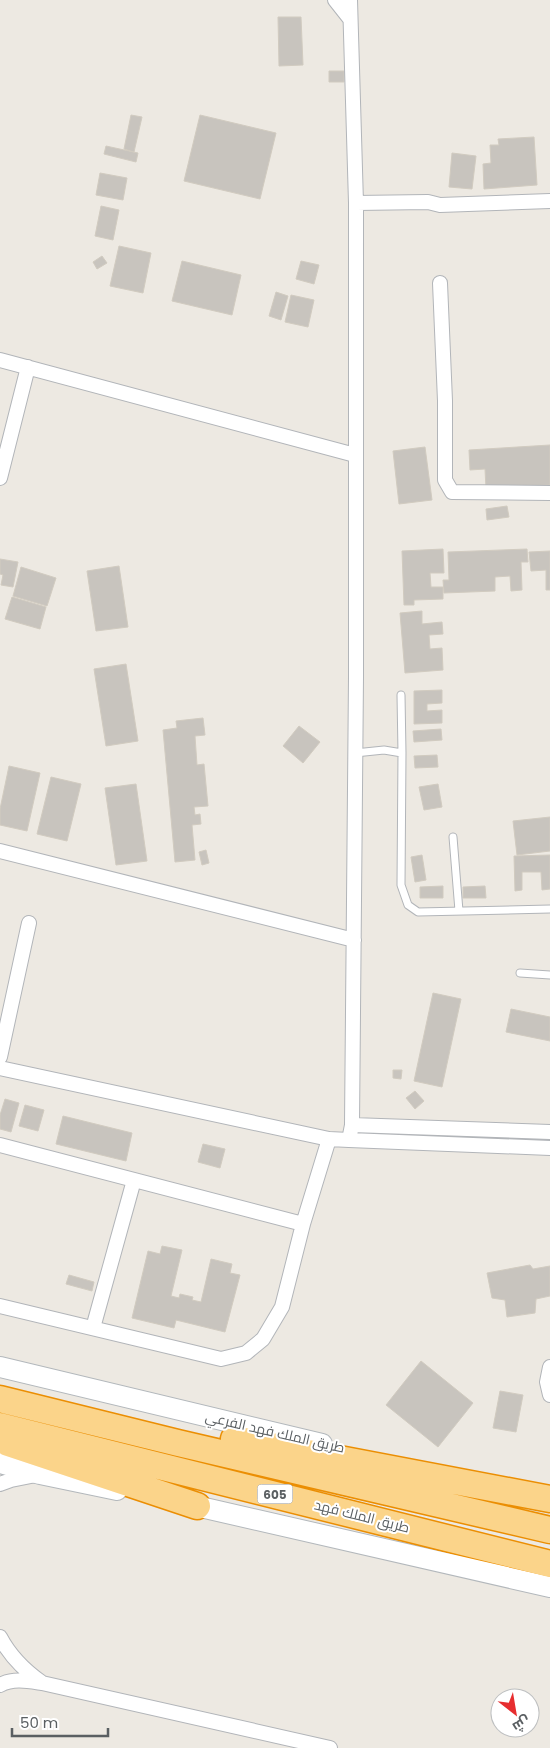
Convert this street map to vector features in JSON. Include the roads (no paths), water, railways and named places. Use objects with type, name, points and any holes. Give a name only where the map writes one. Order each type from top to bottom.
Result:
[{"type":"highway","points":[[0,1393],[550,1498]]},
{"type":"highway","name":"طريق الملك فهد","points":[[0,1399],[178,1443],[550,1530]]},
{"type":"highway","name":"طريق الملك فهد","points":[[0,1426],[550,1564]]},
{"type":"highway","points":[[0,1441],[197,1506]]},
{"type":"main road","name":"طريق الملك فهد الفرعي","points":[[0,1367],[550,1498]]},
{"type":"main road","points":[[0,1463],[40,1474],[197,1506],[550,1586]]},
{"type":"street","points":[[335,0],[350,19]]},
{"type":"street","points":[[349,1140],[352,1125],[354,940],[356,204],[350,0]]},
{"type":"street","points":[[356,204],[428,202],[440,206],[550,201]]},
{"type":"street","points":[[440,283],[445,401],[445,480],[452,492],[550,493]]},
{"type":"street","points":[[0,360],[355,455]]},
{"type":"street","points":[[0,478],[28,367]]},
{"type":"street","points":[[0,852],[354,940]]},
{"type":"street","points":[[0,1057],[29,923]]},
{"type":"street","points":[[0,1068],[329,1139],[550,1148]]},
{"type":"street","points":[[352,1125],[550,1132]]},
{"type":"street","points":[[0,1306],[221,1359],[246,1353],[264,1339],[282,1307],[303,1224],[329,1139]]},
{"type":"street","points":[[0,1145],[303,1224]]},
{"type":"street","points":[[93,1328],[134,1180]]},
{"type":"street","points":[[550,1367],[546,1382],[550,1395]]},
{"type":"street","points":[[0,1484],[40,1474]]},
{"type":"street","points":[[0,1637],[12,1656],[26,1672],[42,1683]]},
{"type":"street","points":[[0,1685],[7,1681],[42,1683],[330,1748]]},
{"type":"lane","points":[[401,695],[401,885],[408,904],[418,912],[550,908]]},
{"type":"lane","points":[[355,753],[384,750],[402,753]]},
{"type":"lane","points":[[452,837],[459,911]]},
{"type":"lane","points":[[520,972],[550,975]]}]
